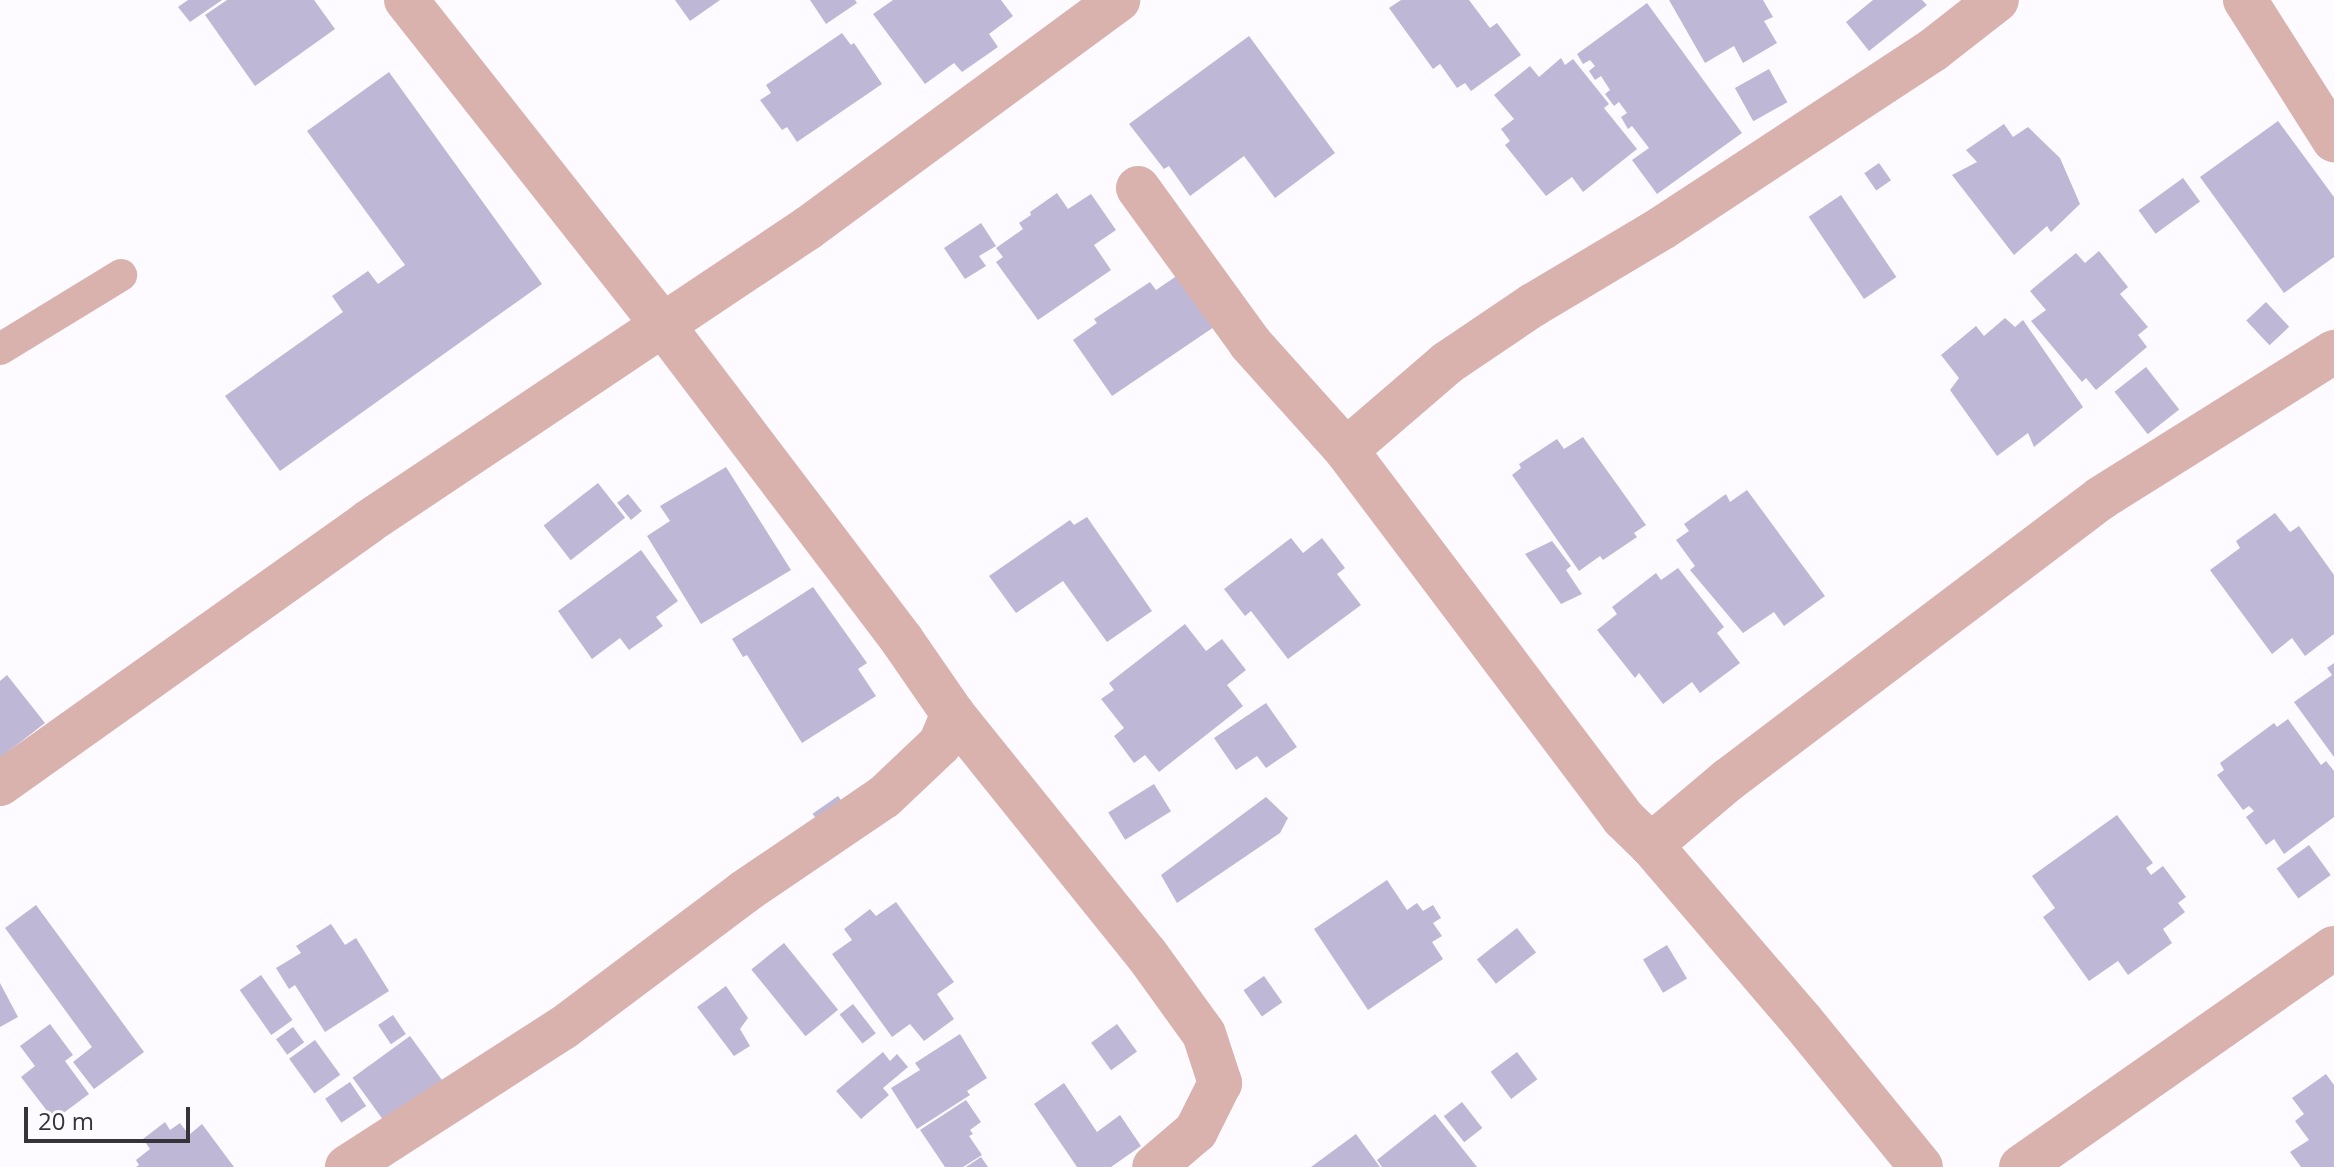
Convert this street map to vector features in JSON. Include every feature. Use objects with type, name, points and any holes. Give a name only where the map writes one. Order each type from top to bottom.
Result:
[{"type":"street","points":[[406,0],[662,324],[902,640],[953,714],[1147,955],[1204,1034],[1220,1083],[1196,1131],[1154,1167]]},
{"type":"street","points":[[0,784],[368,522],[808,228],[1118,0]]},
{"type":"street","points":[[1346,450],[1447,363],[1533,305],[1662,228],[1933,50],[1997,0]]},
{"type":"street","points":[[2245,0],[2334,140]]},
{"type":"street","points":[[1138,188],[1250,343],[1346,450],[1623,818],[1651,845],[1802,1021],[1921,1167]]},
{"type":"street","points":[[1651,845],[1741,770],[2101,498],[2334,352]]},
{"type":"street","points":[[347,1167],[563,1028],[744,892],[884,797],[940,744],[953,714]]},
{"type":"street","points":[[2021,1167],[2334,948]]},
{"type":"lane","points":[[0,349],[121,275]]},
{"type":"building","points":[[188,0],[222,0],[190,22],[178,7]]},
{"type":"building","points":[[227,0],[314,0],[335,29],[255,86],[205,15]]},
{"type":"building","points":[[675,0],[720,0],[690,21]]},
{"type":"building","points":[[810,0],[855,0],[857,3],[826,24]]},
{"type":"building","points":[[893,0],[1001,0],[1013,16],[989,34],[998,47],[962,72],[954,63],[925,84],[873,14]]},
{"type":"building","points":[[1401,0],[1469,0],[1490,28],[1497,23],[1521,55],[1471,91],[1465,83],[1457,88],[1440,64],[1433,69],[1389,8]]},
{"type":"building","points":[[1669,0],[1763,0],[1773,17],[1764,21],[1777,43],[1743,63],[1734,46],[1705,63]]},
{"type":"building","points":[[1873,0],[1922,0],[1927,5],[1869,51],[1846,22]]},
{"type":"building","points":[[1647,3],[1742,133],[1657,194],[1632,160],[1649,148],[1632,126],[1628,129],[1621,117],[1627,113],[1619,102],[1614,106],[1605,94],[1610,90],[1601,76],[1595,80],[1589,71],[1595,66],[1590,60],[1583,64],[1577,54]]},
{"type":"building","points":[[842,33],[851,45],[854,43],[882,84],[797,142],[787,127],[782,130],[760,100],[771,93],[766,85]]},
{"type":"building","points":[[1249,36],[1335,153],[1275,198],[1244,156],[1190,196],[1169,166],[1164,169],[1129,124]]},
{"type":"building","points":[[1561,58],[1565,65],[1573,59],[1609,104],[1604,108],[1637,149],[1583,192],[1572,177],[1546,196],[1505,145],[1510,141],[1501,129],[1514,119],[1494,95],[1530,66],[1539,77]]},
{"type":"building","points":[[1769,69],[1787,102],[1753,121],[1735,88]]},
{"type":"building","points":[[389,72],[542,284],[280,471],[225,396],[343,312],[332,296],[368,271],[378,284],[405,265],[307,131]]},
{"type":"building","points":[[2278,121],[2334,197],[2334,257],[2284,293],[2200,177]]},
{"type":"building","points":[[2004,124],[2013,137],[2028,127],[2060,158],[2080,204],[2051,232],[2047,226],[2014,255],[1952,175],[1977,162],[1966,150]]},
{"type":"building","points":[[1879,163],[1891,180],[1876,191],[1864,173]]},
{"type":"building","points":[[2183,178],[2200,201],[2156,234],[2139,210]]},
{"type":"building","points":[[1057,193],[1068,209],[1091,194],[1116,230],[1094,245],[1111,270],[1038,320],[996,262],[1003,257],[996,248],[1023,229],[1019,223],[1031,215],[1030,212]]},
{"type":"building","points":[[1841,195],[1896,277],[1864,299],[1809,217]]},
{"type":"building","points":[[981,223],[996,246],[979,256],[986,266],[965,279],[944,248]]},
{"type":"building","points":[[2099,251],[2128,287],[2120,294],[2148,327],[2138,335],[2147,347],[2096,390],[2086,378],[2082,382],[2031,321],[2046,310],[2030,291],[2076,253],[2085,263]]},
{"type":"building","points":[[1184,271],[1220,323],[1112,396],[1073,340],[1097,323],[1094,319],[1150,282],[1156,290]]},
{"type":"building","points":[[2266,302],[2289,327],[2269,345],[2246,320]]},
{"type":"building","points":[[2005,318],[2015,327],[2023,320],[2083,407],[2034,447],[2028,433],[1997,456],[1950,390],[1959,378],[1941,355],[1976,326],[1984,336]]},
{"type":"building","points":[[2146,367],[2179,410],[2148,434],[2114,392]]},
{"type":"building","points":[[1583,437],[1646,525],[1634,533],[1637,537],[1603,560],[1600,556],[1579,571],[1512,475],[1521,468],[1519,464],[1557,439],[1564,449]]},
{"type":"building","points":[[726,467],[791,570],[701,624],[647,536],[670,521],[660,506]]},
{"type":"building","points":[[598,483],[625,518],[571,560],[544,525]]},
{"type":"building","points":[[1747,490],[1825,596],[1784,626],[1774,612],[1743,633],[1690,570],[1695,566],[1676,540],[1689,531],[1684,524],[1726,494],[1730,502]]},
{"type":"building","points":[[628,494],[642,511],[631,520],[617,503]]},
{"type":"building","points":[[2275,513],[2290,532],[2299,526],[2334,575],[2334,634],[2305,656],[2292,638],[2272,654],[2210,570],[2240,548],[2236,541]]},
{"type":"building","points":[[1087,517],[1152,611],[1107,642],[1063,581],[1016,613],[989,576],[1070,520],[1074,525]]},
{"type":"building","points":[[1291,538],[1303,553],[1322,538],[1345,568],[1337,574],[1361,605],[1288,659],[1251,611],[1245,616],[1224,589]]},
{"type":"building","points":[[1552,541],[1571,566],[1566,570],[1582,594],[1561,604],[1525,554]]},
{"type":"building","points":[[641,550],[678,601],[656,617],[663,626],[629,650],[620,638],[592,659],[558,611]]},
{"type":"building","points":[[1678,568],[1724,627],[1717,633],[1740,663],[1700,693],[1692,682],[1663,704],[1639,673],[1635,678],[1597,630],[1617,614],[1612,607],[1656,573],[1661,580]]},
{"type":"building","points":[[813,587],[867,663],[858,669],[876,696],[802,743],[747,655],[743,657],[732,639]]},
{"type":"building","points":[[1185,624],[1206,651],[1222,639],[1246,670],[1227,685],[1243,706],[1159,772],[1145,755],[1134,763],[1114,736],[1124,728],[1101,699],[1114,690],[1109,683]]},
{"type":"building","points":[[2334,663],[2334,757],[2294,702],[2332,675],[2327,668]]},
{"type":"building","points":[[7,675],[45,723],[0,758],[0,681]]},
{"type":"building","points":[[1266,703],[1297,747],[1266,768],[1257,756],[1236,770],[1214,738]]},
{"type":"building","points":[[2288,719],[2321,765],[2326,761],[2334,771],[2334,817],[2284,854],[2274,839],[2266,845],[2246,817],[2254,811],[2249,806],[2243,810],[2217,775],[2224,770],[2220,763],[2274,723],[2277,727]]},
{"type":"building","points":[[1154,784],[1171,811],[1125,840],[1108,813]]},
{"type":"building","points":[[838,796],[847,809],[822,827],[813,814]]},
{"type":"building","points":[[1266,797],[1288,818],[1280,833],[1177,903],[1161,875]]},
{"type":"building","points":[[2117,815],[2153,863],[2146,868],[2151,875],[2163,866],[2186,897],[2178,903],[2185,912],[2163,929],[2172,943],[2128,975],[2118,961],[2089,981],[2043,917],[2055,908],[2032,876]]},
{"type":"building","points":[[2309,845],[2331,875],[2298,898],[2277,869]]},
{"type":"building","points":[[1387,880],[1407,910],[1417,903],[1423,911],[1433,905],[1441,918],[1433,923],[1442,936],[1432,942],[1443,959],[1368,1010],[1314,929]]},
{"type":"building","points":[[896,902],[954,982],[937,994],[954,1019],[924,1041],[910,1024],[892,1037],[832,954],[852,940],[844,929],[870,909],[876,916]]},
{"type":"building","points":[[36,905],[144,1052],[94,1089],[73,1062],[92,1047],[5,928]]},
{"type":"building","points":[[331,924],[345,945],[356,938],[389,991],[325,1032],[295,985],[289,989],[276,968],[301,953],[296,946]]},
{"type":"building","points":[[1517,928],[1536,952],[1496,984],[1477,959]]},
{"type":"building","points":[[784,943],[838,1010],[805,1036],[751,969]]},
{"type":"building","points":[[1667,945],[1687,978],[1663,993],[1643,959]]},
{"type":"building","points":[[261,975],[293,1020],[271,1035],[240,990]]},
{"type":"building","points":[[1264,976],[1282,1002],[1262,1017],[1244,990]]},
{"type":"building","points":[[0,983],[18,1017],[0,1027]]},
{"type":"building","points":[[726,986],[748,1018],[740,1029],[750,1046],[734,1056],[697,1007]]},
{"type":"building","points":[[853,1004],[876,1033],[862,1044],[840,1014]]},
{"type":"building","points":[[393,1015],[406,1034],[391,1044],[378,1025]]},
{"type":"building","points":[[50,1024],[73,1055],[65,1061],[89,1094],[54,1120],[21,1077],[35,1066],[20,1046]]},
{"type":"building","points":[[1117,1024],[1137,1052],[1111,1070],[1091,1043]]},
{"type":"building","points":[[293,1027],[304,1042],[287,1055],[276,1039]]},
{"type":"building","points":[[960,1034],[987,1078],[967,1091],[970,1095],[917,1129],[891,1088],[920,1070],[915,1063]]},
{"type":"building","points":[[410,1036],[445,1084],[387,1125],[353,1078]]},
{"type":"building","points":[[315,1040],[340,1075],[314,1094],[289,1059]]},
{"type":"building","points":[[883,1052],[890,1061],[897,1054],[908,1067],[883,1088],[889,1095],[861,1119],[836,1091]]},
{"type":"building","points":[[1517,1052],[1537,1079],[1511,1099],[1491,1072]]},
{"type":"building","points":[[2326,1074],[2334,1085],[2334,1167],[2301,1167],[2290,1152],[2309,1140],[2295,1121],[2304,1114],[2292,1098]]},
{"type":"building","points":[[350,1082],[366,1106],[341,1123],[325,1099]]},
{"type":"building","points":[[1064,1083],[1097,1132],[1120,1115],[1141,1146],[1111,1167],[1077,1167],[1034,1104]]},
{"type":"building","points":[[966,1100],[981,1122],[970,1130],[973,1134],[969,1136],[982,1155],[963,1167],[945,1167],[920,1130]]},
{"type":"building","points":[[1462,1102],[1482,1128],[1464,1142],[1444,1116]]},
{"type":"building","points":[[1435,1114],[1477,1167],[1382,1167],[1377,1160]]},
{"type":"building","points":[[165,1122],[170,1130],[180,1123],[189,1135],[202,1124],[234,1167],[136,1167],[139,1165],[136,1160],[150,1149],[143,1139]]},
{"type":"building","points":[[1356,1134],[1380,1167],[1311,1167]]},
{"type":"building","points":[[981,1157],[988,1167],[966,1167]]}]
